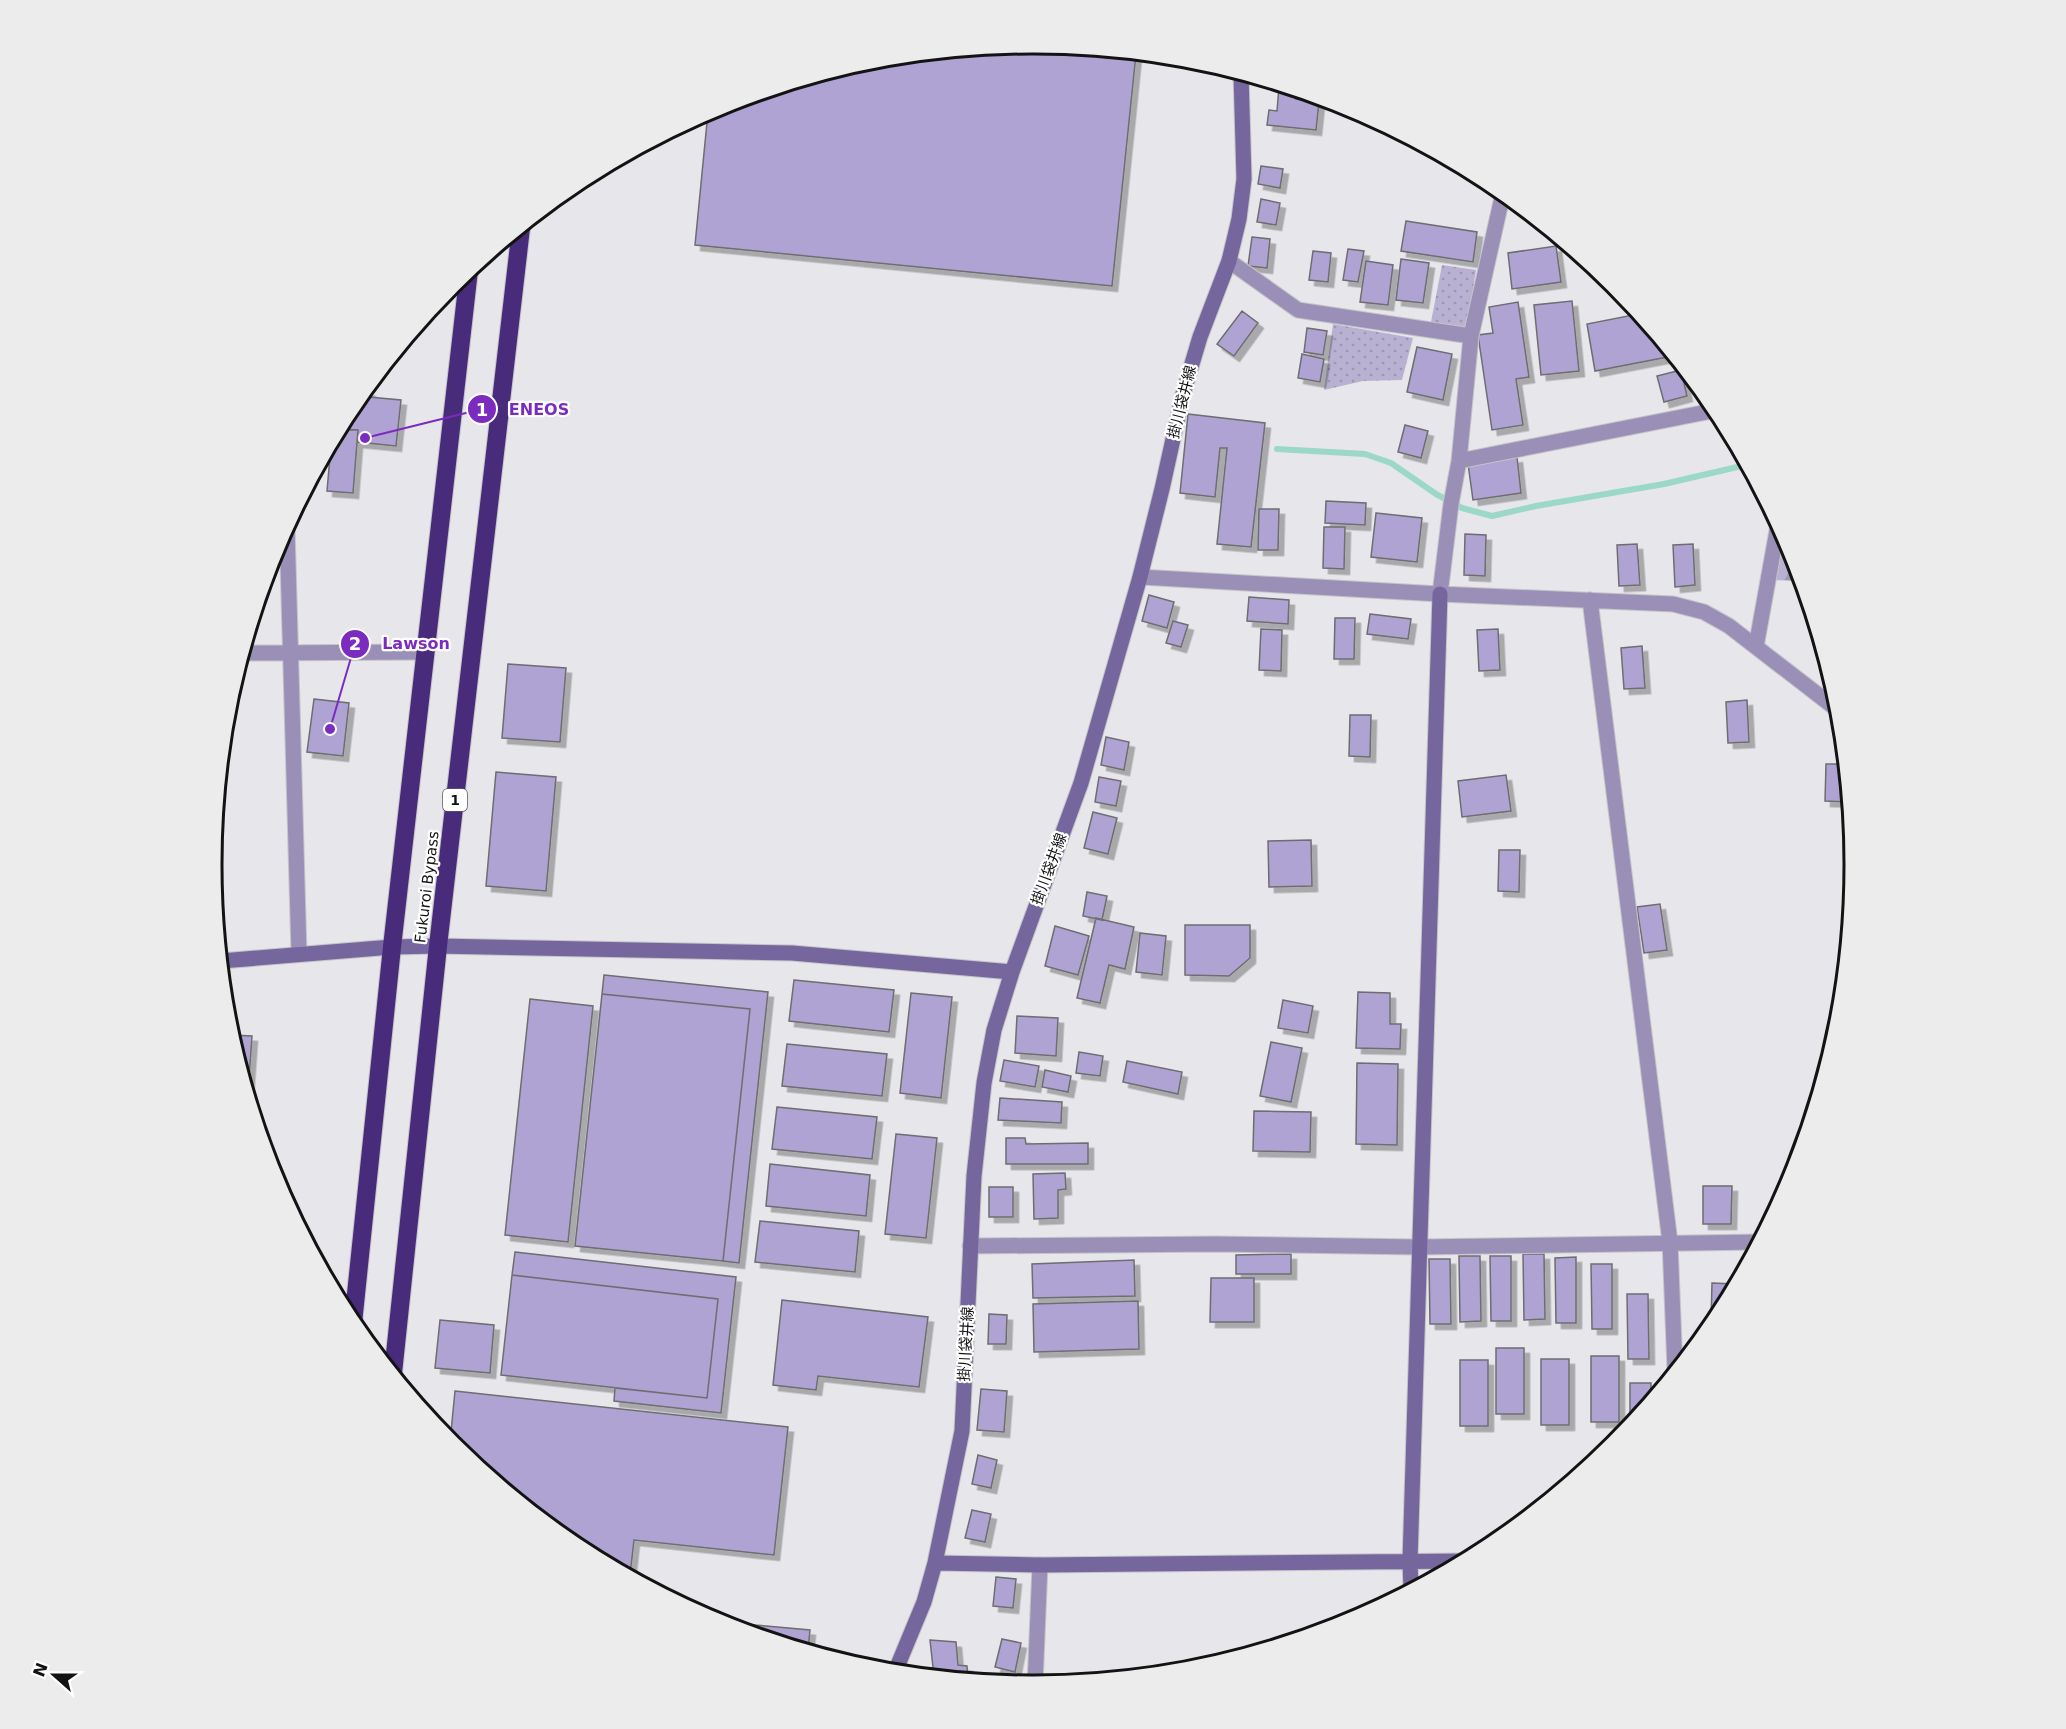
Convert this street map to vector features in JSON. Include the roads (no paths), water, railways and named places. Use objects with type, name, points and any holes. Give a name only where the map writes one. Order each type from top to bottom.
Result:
[{"type":"highway","name":"Fukuroi Bypass","points":[[394,1363],[438,946],[520,238]]},
{"type":"highway","name":"Fukuroi Bypass","points":[[355,1308],[392,947],[467,284]]},
{"type":"street","name":"掛川袋井線","points":[[899,1663],[924,1602],[935,1563],[962,1431],[974,1176],[984,1083],[994,1030],[1012,972],[1081,783],[1140,577],[1183,394],[1200,337],[1229,261],[1239,219],[1244,179],[1241,82]]},
{"type":"street","points":[[1411,1581],[1418,1247],[1440,594],[1451,504],[1459,461],[1471,336],[1501,203]]},
{"type":"street","points":[[1229,261],[1298,310],[1471,336]]},
{"type":"street","points":[[1459,461],[1706,412]]},
{"type":"street","points":[[1756,647],[1775,540]]},
{"type":"street","points":[[288,546],[299,954]]},
{"type":"street","points":[[1140,577],[1440,594],[1673,604],[1704,612],[1729,626],[1827,702]]},
{"type":"street","points":[[1590,600],[1670,1242],[1675,1360]]},
{"type":"street","points":[[251,653],[426,652]]},
{"type":"street","points":[[228,960],[392,947],[438,946],[792,953],[1012,972]]},
{"type":"street","points":[[970,1246],[1216,1244],[1418,1247],[1750,1242]]},
{"type":"street","points":[[935,1563],[1040,1565],[1446,1561]]},
{"type":"street","points":[[1035,1675],[1040,1565]]},
{"type":"waterway","points":[[1277,449],[1365,454],[1391,463],[1436,494],[1462,508],[1492,516],[1664,484],[1739,467]]},
{"type":"place","name":"ENEOS","points":[[365,438]]},
{"type":"place","name":"Lawson","points":[[330,729]]}]
